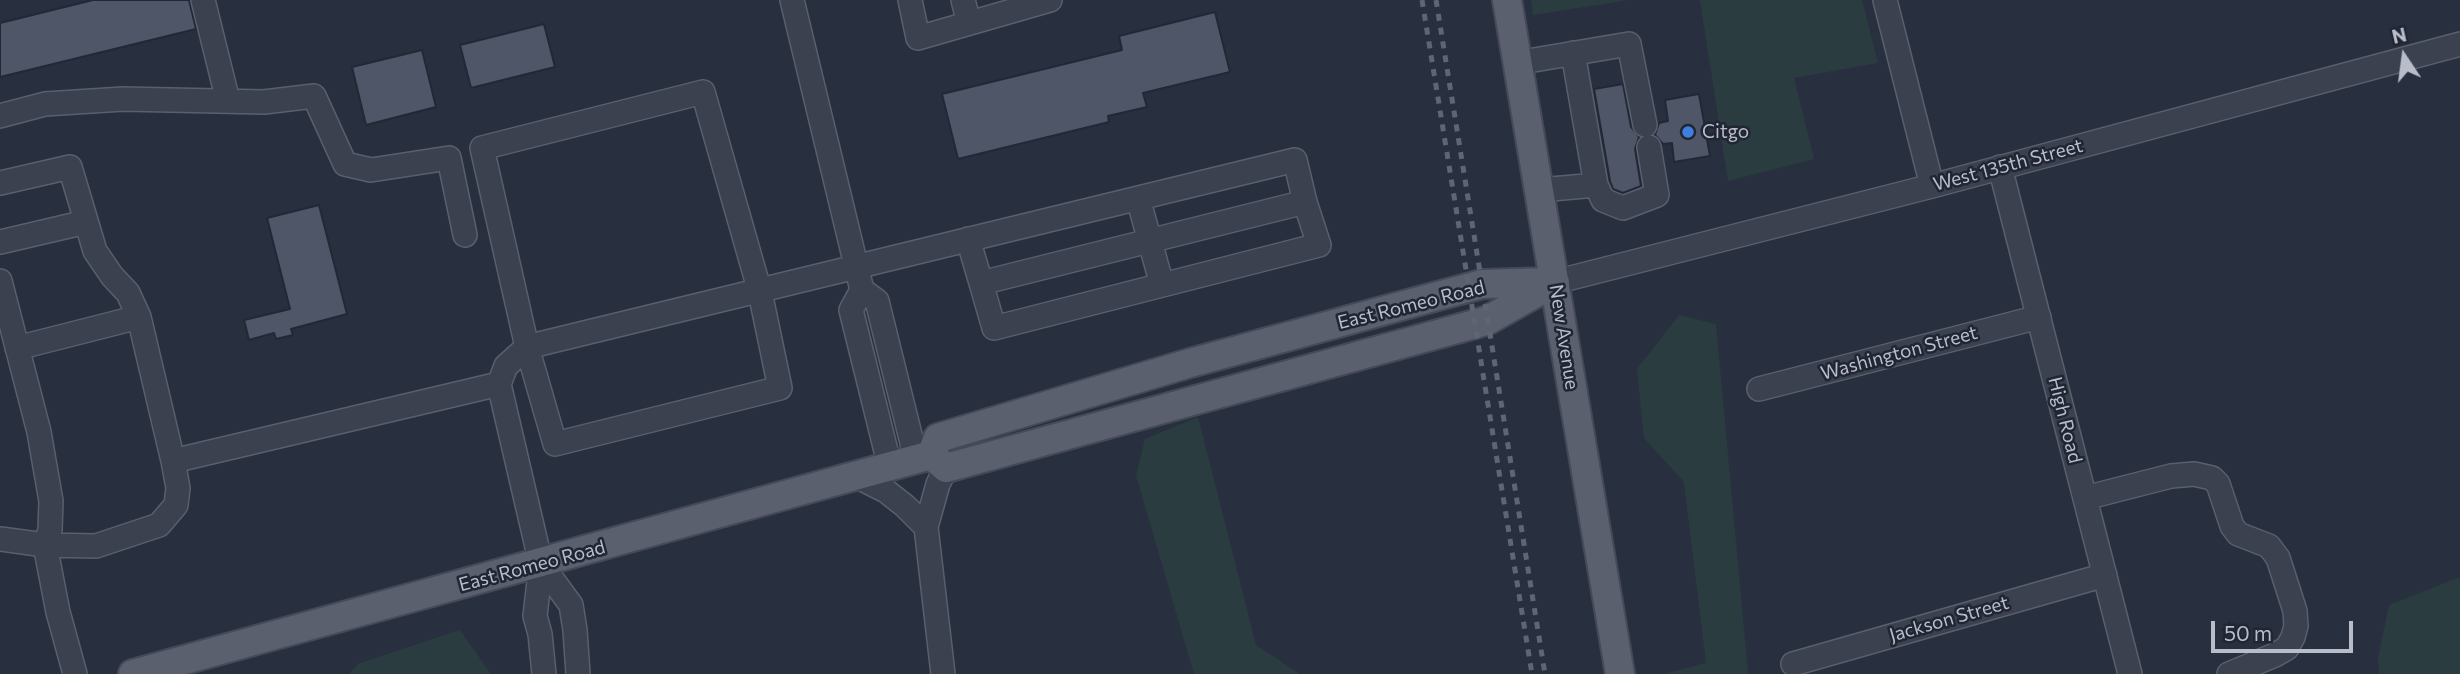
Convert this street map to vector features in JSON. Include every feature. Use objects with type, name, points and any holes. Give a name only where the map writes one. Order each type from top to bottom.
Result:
[{"type":"main road","name":"New Avenue","points":[[1507,0],[1620,674]]},
{"type":"main road","name":"East Romeo Road","points":[[133,674],[856,476],[921,463],[938,438],[1164,370],[1482,284],[1555,282]]},
{"type":"street","points":[[203,0],[228,101]]},
{"type":"street","points":[[792,0],[862,290],[877,301],[921,463],[938,484],[926,527],[943,674]]},
{"type":"street","points":[[910,0],[918,37],[1051,0]]},
{"type":"street","points":[[963,0],[970,23]]},
{"type":"street","points":[[1885,0],[1931,186]]},
{"type":"street","points":[[1517,63],[1573,53],[1629,44],[1657,195],[1623,208],[1603,200],[1597,185],[1573,53]]},
{"type":"street","name":"West 135th Street","points":[[1555,282],[1931,186],[2460,44]]},
{"type":"street","points":[[703,92],[760,292],[780,388],[555,444],[527,347],[482,148],[703,92]]},
{"type":"street","points":[[0,116],[45,104],[123,99],[264,102],[314,96],[345,164],[371,170],[449,159],[466,235]]},
{"type":"street","points":[[544,674],[540,634],[535,616],[541,564],[499,384],[506,366],[527,347],[760,292],[857,266],[968,239],[1295,160],[1319,245],[994,328],[968,239]]},
{"type":"street","points":[[0,183],[70,167],[95,251],[128,293],[139,317],[178,488],[176,505],[159,525],[96,546],[45,545],[0,539]]},
{"type":"street","name":"High Road","points":[[2000,167],[2130,674]]},
{"type":"street","points":[[1540,190],[1597,185]]},
{"type":"street","points":[[1138,198],[1161,285]]},
{"type":"street","points":[[981,283],[1305,202]]},
{"type":"street","points":[[0,242],[86,222]]},
{"type":"street","points":[[0,281],[39,432],[51,501],[50,530],[45,545],[58,612],[75,674]]},
{"type":"street","points":[[18,348],[139,317]]},
{"type":"street","name":"Washington Street","points":[[1759,389],[2039,317]]},
{"type":"street","points":[[173,461],[499,384]]},
{"type":"street","points":[[2085,498],[2171,476],[2194,474],[2212,478],[2218,484],[2232,527],[2238,534],[2269,546],[2278,558],[2295,611],[2296,626],[2293,637],[2287,648],[2275,655],[2229,674]]},
{"type":"street","points":[[856,476],[886,491],[926,527]]},
{"type":"street","points":[[541,564],[570,605],[577,642],[579,674]]},
{"type":"street","name":"Jackson Street","points":[[1793,664],[2105,575]]},
{"type":"shaded area","points":[[1531,0],[1629,0],[1533,15]]},
{"type":"shaded area","points":[[1700,0],[1862,0],[1878,63],[1794,78],[1814,159],[1728,181]]},
{"type":"shaded area","points":[[1679,315],[1716,324],[1748,674],[1664,674],[1706,663],[1684,482],[1644,438],[1637,369]]},
{"type":"shaded area","points":[[1198,417],[1256,645],[1300,674],[1194,674],[1136,475],[1145,439]]},
{"type":"shaded area","points":[[2460,577],[2460,674],[2379,674],[2378,658],[2389,605]]},
{"type":"shaded area","points":[[460,630],[491,674],[349,674],[358,664]]},
{"type":"building","points":[[93,0],[189,0],[196,29],[0,77],[0,23]]},
{"type":"building","points":[[1215,12],[1230,72],[1143,93],[1147,107],[1108,116],[1109,122],[958,159],[942,94],[1122,50],[1119,36]]},
{"type":"building","points":[[544,24],[555,67],[471,88],[460,45]]},
{"type":"building","points":[[422,50],[436,107],[366,125],[352,67]]},
{"type":"building","name":"Citgo","points":[[1623,84],[1631,127],[1639,137],[1635,149],[1641,186],[1623,193],[1613,189],[1610,181],[1594,89]]},
{"type":"building","name":"Citgo","points":[[1699,94],[1710,156],[1674,162],[1672,143],[1663,144],[1655,135],[1659,123],[1668,121],[1665,100]]},
{"type":"building","points":[[319,205],[347,314],[291,329],[293,335],[276,339],[274,333],[249,340],[244,320],[290,309],[267,218]]},
{"type":"railway","points":[[1422,0],[1532,674]]},
{"type":"railway","points":[[1436,0],[1545,674]]},
{"type":"place","name":"Citgo","points":[[1688,132]]}]
